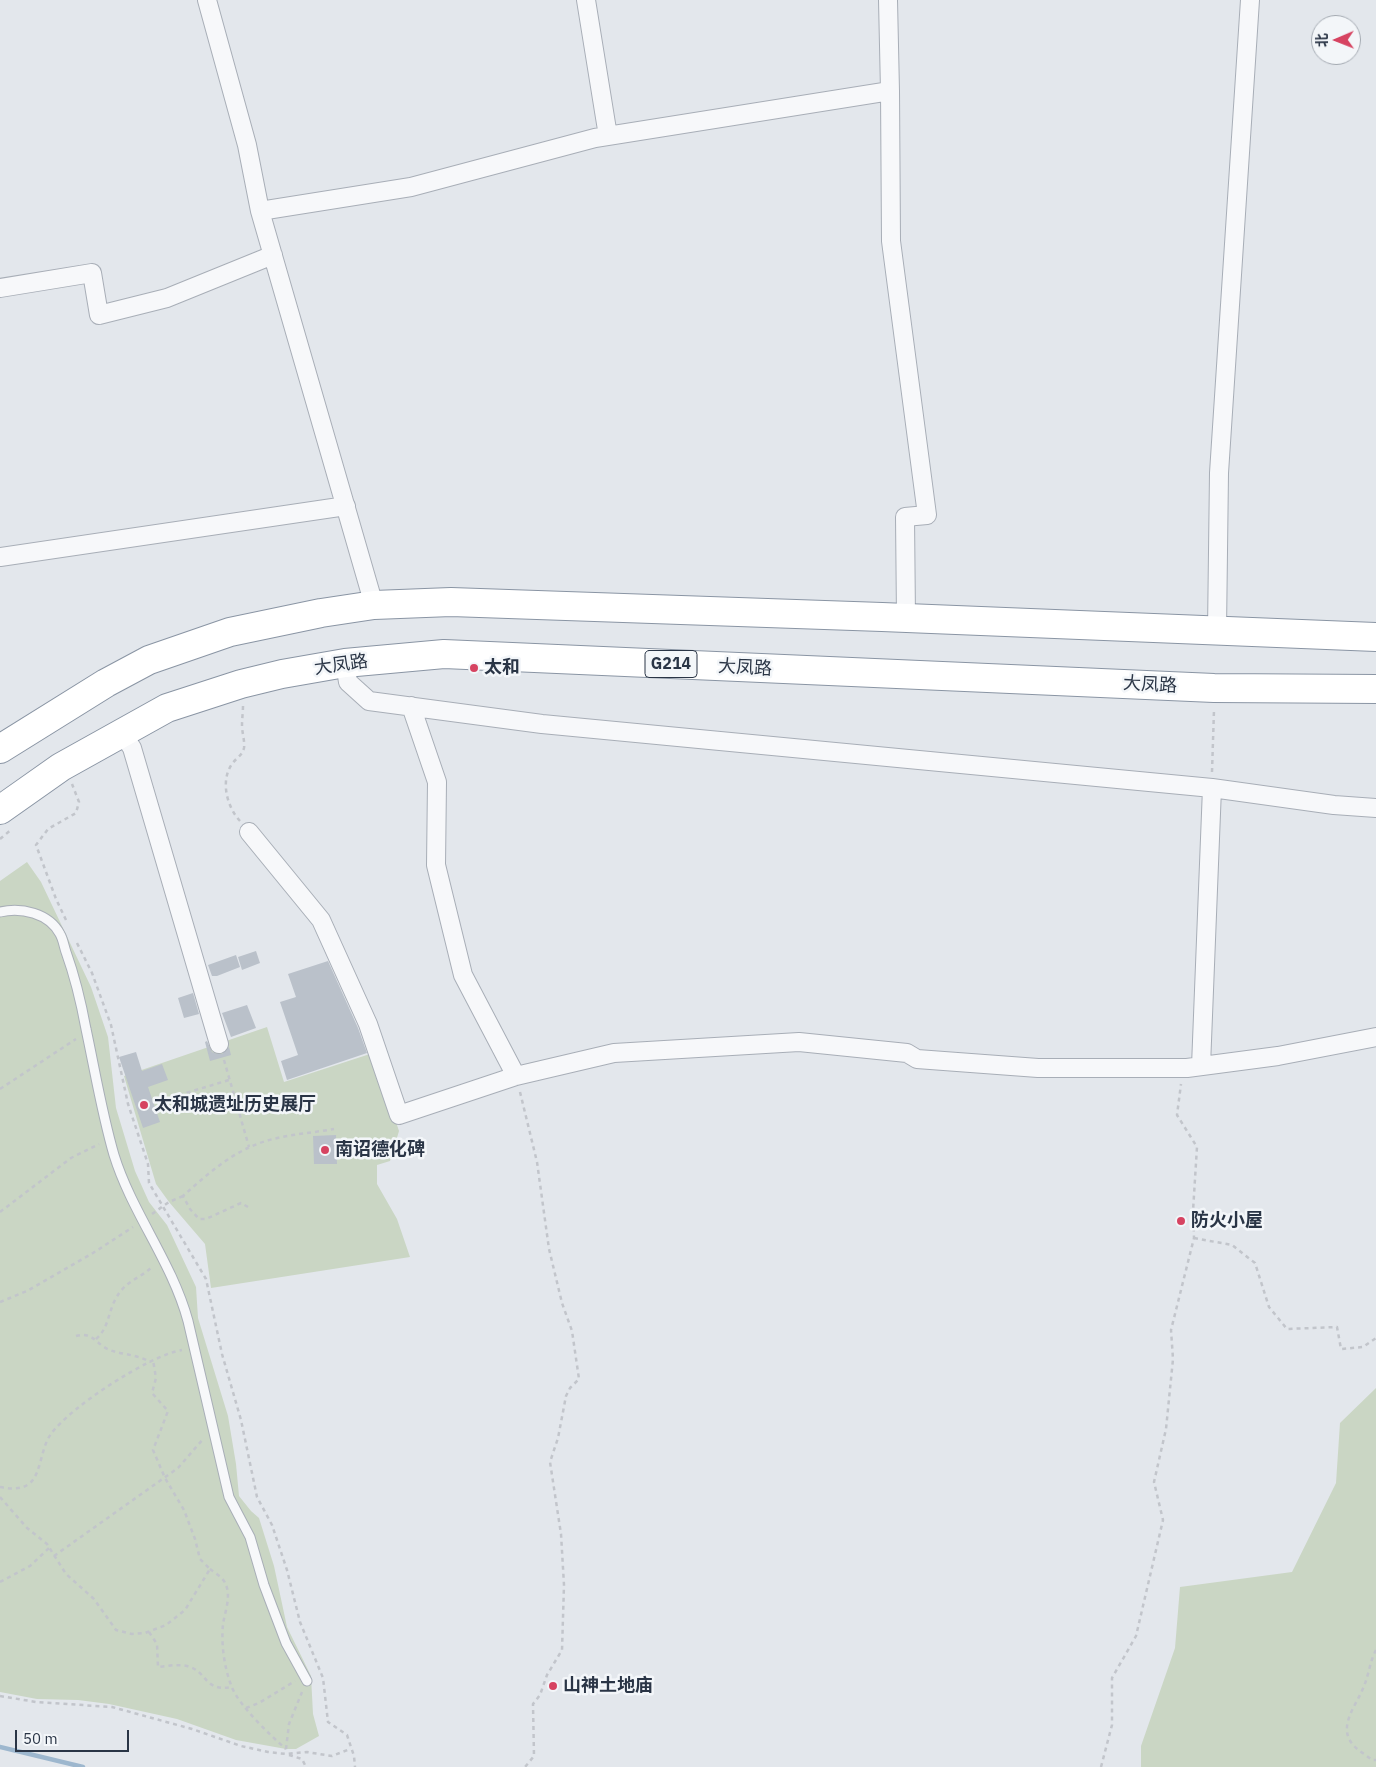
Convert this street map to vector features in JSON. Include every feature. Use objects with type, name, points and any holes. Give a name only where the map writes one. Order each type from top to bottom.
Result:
[{"type":"highway","points":[[0,749],[106,683],[149,660],[230,632],[321,613],[374,605],[451,602],[1376,637]]},
{"type":"highway","name":"大凤路","points":[[7,819],[61,767],[167,708],[232,687],[282,674],[345,663],[444,654],[1214,688],[1376,689]]},
{"type":"street","points":[[207,0],[247,145],[260,211],[374,605]]},
{"type":"street","points":[[586,0],[608,136]]},
{"type":"street","points":[[888,0],[891,241],[927,515],[905,516],[906,618]]},
{"type":"street","points":[[1217,630],[1219,473],[1250,0]]},
{"type":"street","points":[[260,211],[411,187],[585,140],[890,91]]},
{"type":"street","points":[[0,288],[92,273],[99,315],[167,298],[273,255]]},
{"type":"street","points":[[0,557],[346,506]]},
{"type":"street","points":[[345,663],[348,682],[369,701],[542,724],[1212,788],[1334,805],[1376,808]]},
{"type":"street","points":[[410,706],[437,782],[436,865],[463,975],[516,1076]]},
{"type":"street","points":[[122,733],[132,748],[219,1044]]},
{"type":"street","points":[[1190,1072],[1212,788]]},
{"type":"street","points":[[249,832],[321,920],[368,1024],[399,1115],[516,1076],[614,1053],[800,1042],[906,1053],[916,1058],[981,1065],[1190,1072],[1376,1037]]},
{"type":"lane","points":[[0,912],[14,910],[38,914],[57,930],[73,971],[101,1100],[127,1190],[161,1256],[184,1308],[229,1497],[250,1538],[264,1584],[286,1643],[305,1678]]},
{"type":"path","points":[[1212,788],[1214,688]]},
{"type":"path","points":[[243,698],[242,726],[244,748],[241,755],[231,765],[226,778],[226,791],[233,813],[249,832]]},
{"type":"path","points":[[61,767],[71,782],[80,802],[76,813],[48,830],[36,845],[56,899],[69,927]]},
{"type":"path","points":[[0,839],[7,819]]},
{"type":"path","points":[[77,942],[92,973],[111,1025],[128,1104],[148,1164],[149,1183],[206,1279],[222,1354],[241,1420],[257,1497],[272,1525],[287,1570],[300,1622],[323,1678],[328,1722],[347,1735],[350,1749],[354,1756],[355,1767]]},
{"type":"path","points":[[0,1089],[87,1032]]},
{"type":"path","points":[[219,1044],[249,1147]]},
{"type":"path","points":[[1101,1767],[1112,1725],[1112,1678],[1136,1636],[1163,1520],[1154,1482],[1167,1420],[1173,1359],[1171,1330],[1194,1238],[1193,1211],[1197,1147],[1177,1116],[1190,1072]]},
{"type":"path","points":[[516,1076],[537,1162],[549,1250],[562,1303],[572,1331],[579,1379],[570,1388],[566,1396],[558,1438],[550,1462],[561,1534],[564,1584],[562,1650],[547,1675],[540,1695],[533,1704],[534,1756],[525,1767]]},
{"type":"path","points":[[156,1102],[230,1080]]},
{"type":"path","points":[[0,1302],[27,1291],[93,1253],[163,1206],[183,1196],[202,1180],[249,1147],[280,1137],[334,1130]]},
{"type":"path","points":[[0,1212],[71,1158],[111,1140]]},
{"type":"path","points":[[183,1196],[190,1209],[199,1219],[206,1219],[242,1203],[248,1207]]},
{"type":"path","points":[[1194,1238],[1232,1245],[1255,1263],[1269,1307],[1287,1329],[1338,1327],[1341,1349],[1363,1347],[1376,1338]]},
{"type":"path","points":[[96,1339],[103,1333],[115,1300],[128,1282],[151,1268],[161,1256]]},
{"type":"path","points":[[76,1336],[86,1335],[96,1339],[104,1347],[140,1356],[150,1362]]},
{"type":"path","points":[[0,1488],[20,1488],[29,1484],[35,1476],[45,1444],[60,1423],[78,1406],[165,1354],[194,1349]]},
{"type":"path","points":[[153,1360],[156,1378],[152,1393],[168,1411],[153,1450],[165,1478],[184,1510],[200,1559],[226,1585],[227,1603],[223,1624],[224,1649],[226,1669],[232,1687],[246,1708],[267,1732],[286,1749]]},
{"type":"path","points":[[54,1556],[178,1468],[213,1426]]},
{"type":"path","points":[[0,1497],[27,1528],[47,1544],[66,1574],[94,1599],[116,1630],[132,1634],[149,1632],[166,1625],[186,1610],[210,1569]]},
{"type":"path","points":[[0,1582],[30,1566],[50,1548]]},
{"type":"path","points":[[149,1632],[157,1644],[158,1667],[187,1666],[199,1673],[212,1686],[222,1689],[232,1687]]},
{"type":"path","points":[[1376,1650],[1371,1659],[1364,1686],[1348,1718],[1346,1733],[1353,1745],[1372,1760],[1376,1760]]},
{"type":"path","points":[[286,1754],[289,1724],[305,1678]]},
{"type":"path","points":[[246,1708],[305,1678]]},
{"type":"path","points":[[0,1696],[36,1702],[112,1707],[192,1729],[241,1746],[302,1758],[306,1767]]},
{"type":"path","points":[[286,1754],[307,1752],[332,1756],[350,1749]]},
{"type":"green space","points":[[27,862],[41,882],[91,987],[108,1037],[116,1108],[135,1171],[149,1202],[167,1225],[196,1287],[198,1318],[228,1416],[239,1496],[259,1518],[274,1566],[287,1627],[311,1676],[313,1714],[319,1736],[296,1749],[236,1740],[177,1719],[109,1704],[78,1700],[37,1699],[0,1692],[0,881]]},
{"type":"green space","name":"南诏德化碑","points":[[267,1027],[284,1082],[373,1053],[399,1131],[390,1161],[377,1165],[377,1184],[397,1219],[410,1257],[211,1288],[205,1244],[156,1184],[124,1076]]},
{"type":"green space","points":[[1376,1388],[1376,1767],[1141,1767],[1141,1746],[1175,1648],[1180,1587],[1292,1572],[1336,1483],[1340,1423]]},
{"type":"building","points":[[256,951],[260,963],[242,970],[238,957]]},
{"type":"building","points":[[236,955],[240,967],[217,976],[212,976],[208,965]]},
{"type":"building","points":[[328,961],[367,1053],[287,1080],[281,1061],[298,1055],[280,1002],[296,997],[288,974]]},
{"type":"building","points":[[193,993],[199,1014],[184,1018],[178,998]]},
{"type":"building","points":[[247,1005],[256,1028],[231,1037],[222,1013]]},
{"type":"building","points":[[207,1041],[212,1052],[222,1054],[229,1047],[231,1055],[210,1061],[205,1042]]},
{"type":"building","name":"太和城遗址历史展厅","points":[[136,1052],[142,1071],[162,1064],[168,1080],[148,1087],[160,1122],[143,1128],[119,1057]]},
{"type":"building","points":[[336,1135],[337,1164],[314,1164],[313,1136]]},
{"type":"waterway","points":[[0,1747],[83,1767]]},
{"type":"place","name":"太和","points":[[474,668]]},
{"type":"place","name":"太和城遗址历史展厅","points":[[144,1105]]},
{"type":"place","name":"南诏德化碑","points":[[325,1150]]},
{"type":"place","name":"防火小屋","points":[[1181,1221]]},
{"type":"place","name":"山神土地庙","points":[[553,1686]]}]
